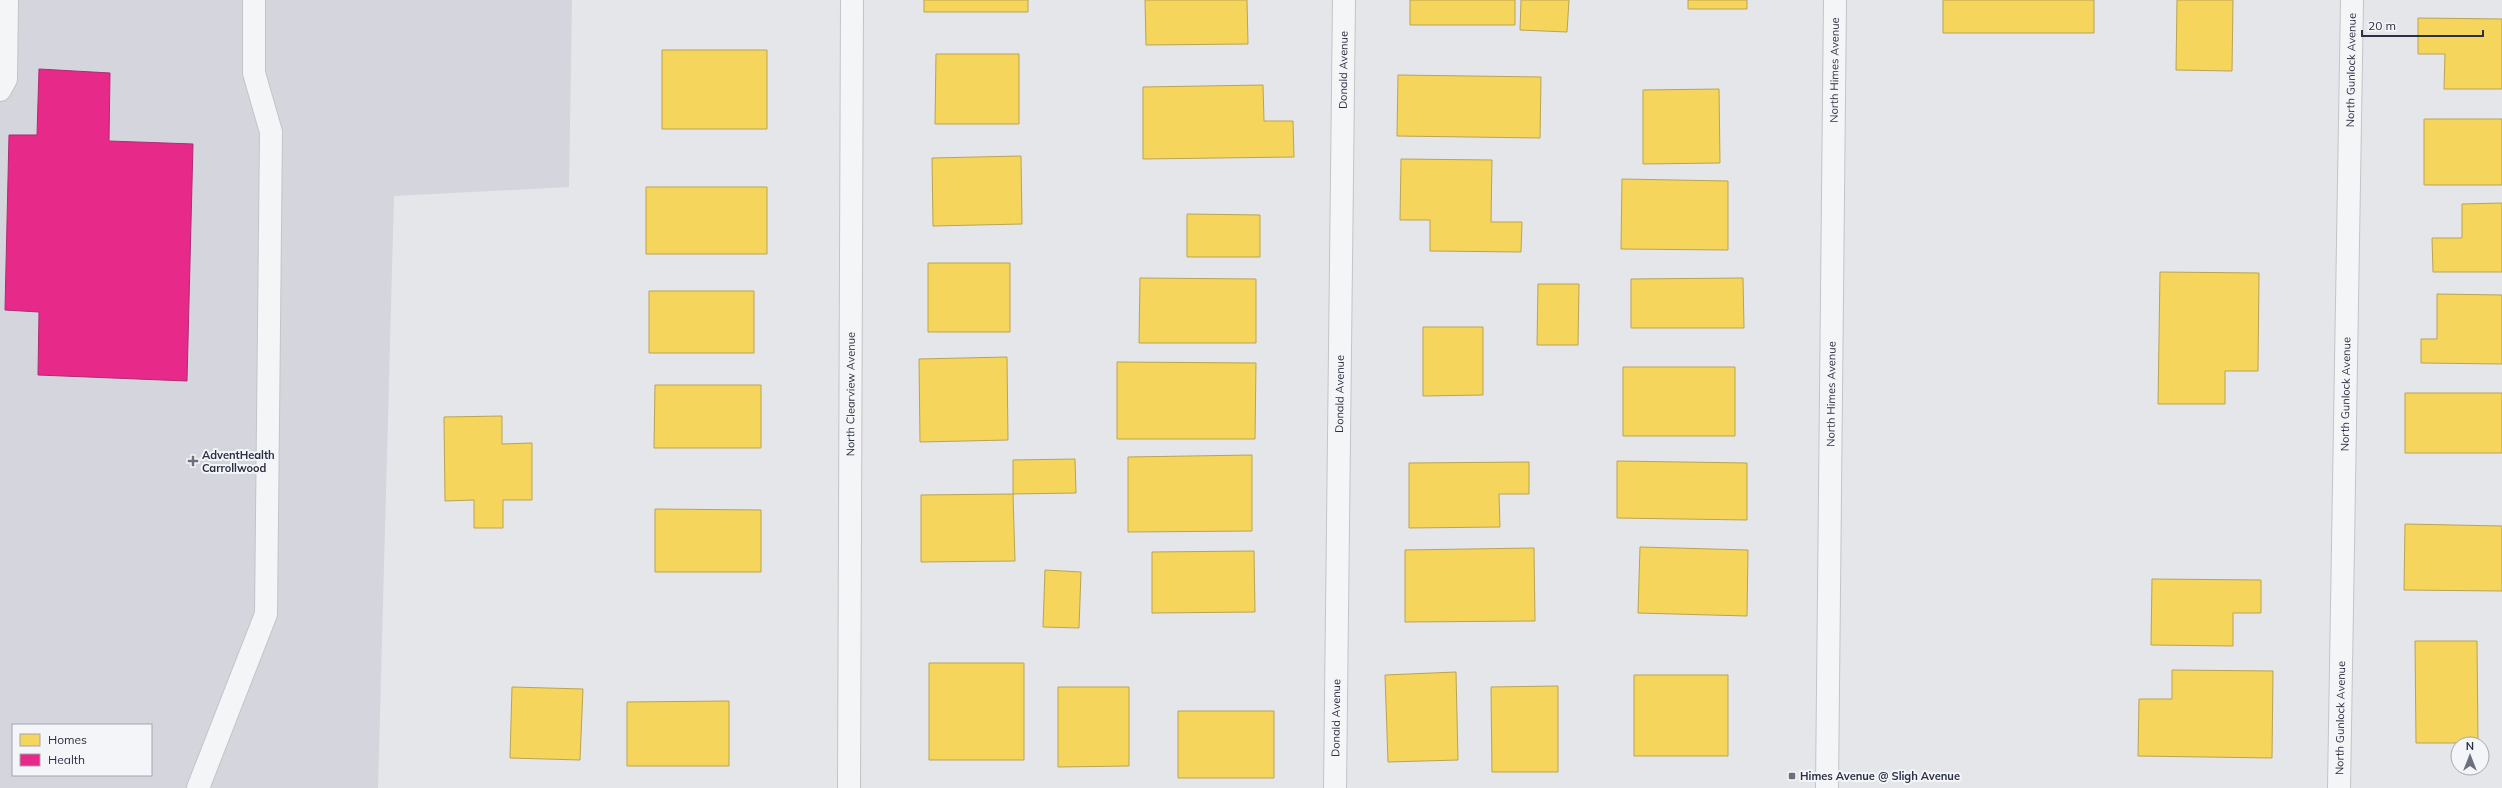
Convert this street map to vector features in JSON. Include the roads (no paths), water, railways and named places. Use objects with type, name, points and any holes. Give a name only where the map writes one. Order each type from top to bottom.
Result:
[{"type":"street","points":[[0,90],[6,78],[7,0]]},
{"type":"street","points":[[198,788],[266,614],[271,132],[254,72],[254,0]]},
{"type":"street","name":"North Clearview Avenue","points":[[849,788],[852,0]]},
{"type":"street","name":"Donald Avenue","points":[[1335,788],[1344,0]]},
{"type":"street","name":"North Himes Avenue","points":[[1827,788],[1835,0]]},
{"type":"street","name":"North Gunlock Avenue","points":[[2339,788],[2352,0]]},
{"type":"place","name":"AdventHealth Carrollwood","points":[[193,461]]},
{"type":"place","name":"Himes Avenue @ Sligh Avenue","points":[[1792,776]]}]
